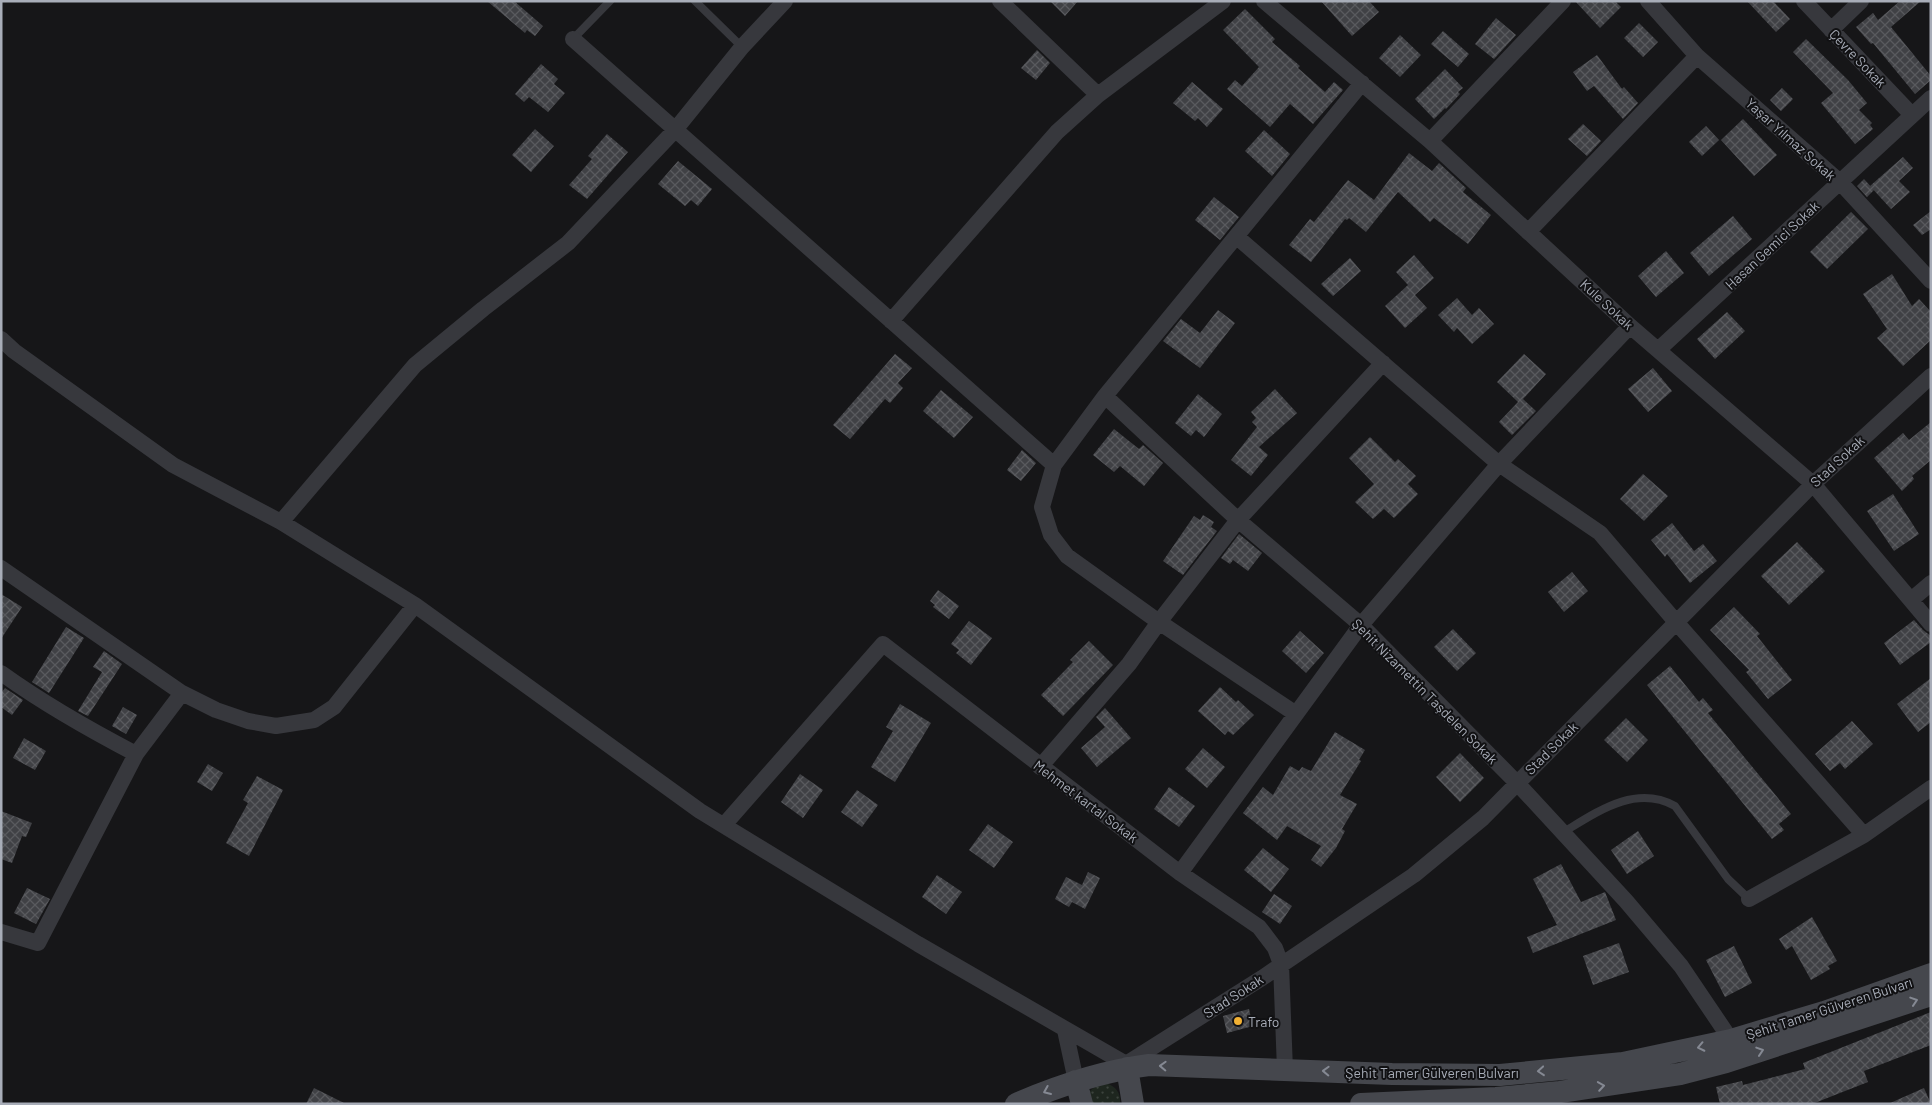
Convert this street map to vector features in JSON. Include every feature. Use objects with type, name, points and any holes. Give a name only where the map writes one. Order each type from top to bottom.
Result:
[{"type":"main road","name":"Şehit Tamer Gülveren Bulvarı","points":[[1016,1104],[1076,1081],[1127,1066],[1150,1065],[1500,1075],[1623,1064],[1731,1040],[1824,1012],[1931,974]]},
{"type":"main road","name":"Şehit Tamer Gülveren Bulvarı","points":[[1361,1104],[1542,1094],[1680,1074],[1726,1062],[1931,995]]},
{"type":"main road","points":[[1127,1066],[1132,1104]]},
{"type":"main road","points":[[1076,1081],[1082,1104]]},
{"type":"street","points":[[281,522],[415,365],[568,242],[675,130],[742,47],[785,1]]},
{"type":"street","points":[[1000,1],[1098,95]]},
{"type":"street","points":[[891,321],[1057,132],[1098,95],[1223,1]]},
{"type":"street","name":"Kule Sokak","points":[[1264,1],[1430,141],[1630,326],[1812,484],[1931,624]]},
{"type":"street","points":[[1430,141],[1563,1]]},
{"type":"street","name":"Yaşar Yılmaz Sokak","points":[[1648,1],[1697,56],[1840,182],[1931,281]]},
{"type":"street","name":"Çevre Sokak","points":[[1804,1],[1912,115]]},
{"type":"street","points":[[1831,30],[1861,1]]},
{"type":"street","points":[[573,40],[1054,465]]},
{"type":"street","points":[[1528,232],[1697,56]]},
{"type":"street","points":[[1296,714],[1158,622],[1067,556],[1051,535],[1042,507],[1054,465],[1105,396],[1362,83]]},
{"type":"street","name":"Hasan Gemici Sokak","points":[[1658,350],[1931,98]]},
{"type":"street","points":[[1237,236],[1499,464],[1600,533],[1864,835]]},
{"type":"street","points":[[1180,873],[1361,625],[1499,464],[1630,326]]},
{"type":"street","points":[[1,339],[14,351],[173,465],[281,522],[416,605],[700,811],[918,944],[1127,1066]]},
{"type":"street","points":[[1040,767],[1129,664],[1158,622],[1238,520],[1383,363]]},
{"type":"street","name":"Stad Sokak","points":[[1127,1066],[1262,978],[1414,875],[1483,818],[1812,484],[1931,376]]},
{"type":"street","name":"Şehit Nizamettin Taşdelen Sokak","points":[[1105,396],[1238,520],[1361,625],[1517,783],[1626,900],[1681,966],[1731,1040]]},
{"type":"street","points":[[1,568],[182,694],[216,710],[248,721],[276,726],[314,720],[334,706],[416,605]]},
{"type":"street","points":[[1911,600],[1931,583]]},
{"type":"street","name":"Mehmet kartal Sokak","points":[[724,825],[883,644],[1040,767],[1180,873],[1259,927],[1275,948],[1281,964]]},
{"type":"street","points":[[1,674],[91,730],[136,754]]},
{"type":"street","points":[[1,932],[38,943],[136,754],[182,694]]},
{"type":"street","points":[[1749,899],[1864,835],[1931,788]]},
{"type":"street","points":[[1281,964],[1285,1070]]},
{"type":"street","points":[[1065,1030],[1076,1081]]},
{"type":"lane","points":[[573,40],[610,1]]},
{"type":"lane","points":[[695,1],[742,47]]},
{"type":"lane","points":[[1562,833],[1600,810],[1629,799],[1636,797],[1664,800],[1675,806],[1728,879],[1749,899]]},
{"type":"shaded area","points":[[1105,1083],[1117,1090],[1120,1096],[1120,1104],[1086,1104],[1091,1090]]},
{"type":"building","points":[[487,1],[514,1],[543,26],[535,36],[527,30],[525,33]]},
{"type":"building","points":[[1050,1],[1078,1],[1065,16]]},
{"type":"building","points":[[1321,1],[1369,1],[1379,12],[1352,36]]},
{"type":"building","points":[[1575,1],[1615,1],[1621,7],[1600,28]]},
{"type":"building","points":[[1747,1],[1773,1],[1790,19],[1776,32]]},
{"type":"building","points":[[1900,1],[1921,1],[1891,27],[1931,76],[1931,80],[1915,94],[1873,43],[1871,44],[1856,27],[1873,13],[1878,20]]},
{"type":"building","points":[[1245,9],[1275,39],[1272,42],[1300,66],[1298,68],[1325,92],[1334,82],[1343,90],[1313,124],[1290,104],[1270,127],[1227,89],[1235,80],[1242,86],[1259,67],[1223,30]]},
{"type":"building","points":[[1496,18],[1516,35],[1494,59],[1475,44]]},
{"type":"building","points":[[1639,23],[1658,42],[1643,57],[1624,38]]},
{"type":"building","points":[[1443,31],[1469,54],[1458,67],[1431,44]]},
{"type":"building","points":[[1400,35],[1421,55],[1400,77],[1379,58]]},
{"type":"building","points":[[1806,39],[1848,80],[1867,103],[1859,110],[1872,123],[1870,125],[1873,129],[1855,144],[1821,103],[1833,93],[1793,52]]},
{"type":"building","points":[[1037,50],[1050,63],[1036,80],[1021,68]]},
{"type":"building","points":[[1597,55],[1622,89],[1624,87],[1638,103],[1623,119],[1594,86],[1587,91],[1573,72]]},
{"type":"building","points":[[541,64],[558,79],[554,84],[565,93],[548,112],[529,97],[524,102],[515,94]]},
{"type":"building","points":[[1445,69],[1463,88],[1446,109],[1434,119],[1415,99]]},
{"type":"building","points":[[1192,82],[1223,109],[1207,127],[1198,118],[1195,121],[1173,103]]},
{"type":"building","points":[[1782,88],[1793,99],[1781,111],[1770,100]]},
{"type":"building","points":[[1743,119],[1777,155],[1754,176],[1721,140]]},
{"type":"building","points":[[1583,124],[1601,141],[1587,156],[1568,139]]},
{"type":"building","points":[[1706,126],[1719,140],[1702,156],[1689,142]]},
{"type":"building","points":[[535,129],[554,146],[531,172],[512,155]]},
{"type":"building","points":[[1264,130],[1290,154],[1272,176],[1245,151]]},
{"type":"building","points":[[607,134],[628,152],[587,199],[569,185],[592,159],[588,156]]},
{"type":"building","points":[[1409,153],[1432,171],[1439,163],[1466,188],[1463,192],[1491,215],[1468,244],[1434,218],[1430,222],[1398,192],[1366,232],[1349,218],[1345,219],[1311,262],[1289,245],[1310,219],[1314,222],[1348,180],[1374,200]]},
{"type":"building","points":[[1903,157],[1913,168],[1899,181],[1910,192],[1891,209],[1870,186]]},
{"type":"building","points":[[678,161],[712,189],[698,206],[691,200],[685,206],[658,184]]},
{"type":"building","points":[[1864,179],[1874,190],[1867,197],[1857,186]]},
{"type":"building","points":[[1214,197],[1239,217],[1220,240],[1195,220]]},
{"type":"building","points":[[1931,211],[1931,229],[1922,235],[1913,225]]},
{"type":"building","points":[[1851,212],[1868,229],[1827,269],[1810,252]]},
{"type":"building","points":[[1733,216],[1752,239],[1709,276],[1690,253]]},
{"type":"building","points":[[1666,251],[1684,273],[1656,297],[1638,276]]},
{"type":"building","points":[[1414,255],[1434,278],[1415,295],[1427,308],[1405,328],[1385,306],[1408,285],[1396,272]]},
{"type":"building","points":[[1350,258],[1361,271],[1333,296],[1321,284]]},
{"type":"building","points":[[1892,274],[1912,306],[1919,299],[1931,312],[1931,340],[1903,366],[1877,338],[1887,329],[1863,294]]},
{"type":"building","points":[[1457,298],[1472,315],[1479,308],[1494,324],[1472,344],[1457,328],[1454,332],[1438,315]]},
{"type":"building","points":[[1218,310],[1235,323],[1200,368],[1163,341],[1181,319],[1200,333]]},
{"type":"building","points":[[1727,312],[1745,331],[1715,359],[1697,339]]},
{"type":"building","points":[[895,354],[912,368],[898,383],[903,388],[890,403],[885,399],[850,439],[833,425]]},
{"type":"building","points":[[1524,354],[1546,374],[1523,399],[1536,411],[1512,435],[1499,422],[1518,402],[1497,382]]},
{"type":"building","points":[[1653,368],[1672,391],[1648,412],[1628,389]]},
{"type":"building","points":[[1275,389],[1297,413],[1259,447],[1268,455],[1251,476],[1231,460],[1257,427],[1252,422],[1256,418],[1251,412]]},
{"type":"building","points":[[941,390],[973,417],[954,438],[923,411]]},
{"type":"building","points":[[1198,394],[1222,414],[1204,437],[1196,430],[1191,436],[1175,423]]},
{"type":"building","points":[[1931,422],[1931,460],[1912,476],[1914,479],[1902,491],[1874,458],[1903,433],[1909,440]]},
{"type":"building","points":[[1114,429],[1139,449],[1143,445],[1163,463],[1144,486],[1120,466],[1114,472],[1093,455]]},
{"type":"building","points":[[1370,437],[1395,462],[1398,459],[1416,476],[1408,484],[1418,494],[1394,518],[1384,509],[1373,519],[1355,502],[1374,484],[1349,458]]},
{"type":"building","points":[[1022,450],[1036,463],[1021,481],[1007,470]]},
{"type":"building","points":[[1643,474],[1668,496],[1644,521],[1620,499]]},
{"type":"building","points":[[1893,494],[1919,534],[1894,551],[1867,511]]},
{"type":"building","points":[[1203,515],[1214,522],[1211,527],[1217,531],[1183,575],[1163,561],[1194,516],[1200,520]]},
{"type":"building","points":[[1672,523],[1694,551],[1703,544],[1717,561],[1690,583],[1667,554],[1665,557],[1651,540]]},
{"type":"building","points":[[1239,534],[1262,553],[1248,571],[1233,560],[1230,564],[1221,558]]},
{"type":"building","points":[[1797,542],[1825,571],[1789,605],[1761,576]]},
{"type":"building","points":[[1572,572],[1588,591],[1564,612],[1548,592]]},
{"type":"building","points":[[938,590],[959,606],[949,619],[933,607],[935,605],[930,601]]},
{"type":"building","points":[[1,594],[22,607],[1,639]]},
{"type":"building","points":[[1734,607],[1760,634],[1757,636],[1792,680],[1768,699],[1746,672],[1749,670],[1710,630]]},
{"type":"building","points":[[1914,620],[1931,636],[1931,642],[1900,665],[1884,643]]},
{"type":"building","points":[[969,621],[992,638],[971,665],[956,653],[959,650],[951,644]]},
{"type":"building","points":[[66,627],[84,638],[49,693],[32,682]]},
{"type":"building","points":[[1453,629],[1476,653],[1457,671],[1434,647]]},
{"type":"building","points":[[1300,631],[1324,653],[1306,673],[1282,651]]},
{"type":"building","points":[[1089,641],[1113,665],[1063,716],[1041,695],[1073,662],[1070,660]]},
{"type":"building","points":[[104,651],[122,664],[88,716],[78,711],[102,672],[93,667]]},
{"type":"building","points":[[1670,666],[1699,702],[1703,698],[1713,710],[1708,713],[1791,814],[1779,824],[1784,830],[1772,839],[1647,685]]},
{"type":"building","points":[[1931,678],[1931,722],[1918,732],[1897,704]]},
{"type":"building","points":[[1220,687],[1254,715],[1233,735],[1228,731],[1225,735],[1198,711]]},
{"type":"building","points":[[5,688],[23,700],[12,715],[1,707],[1,693]]},
{"type":"building","points":[[900,704],[931,723],[895,782],[871,767],[893,731],[886,727]]},
{"type":"building","points":[[123,707],[137,715],[126,734],[112,726]]},
{"type":"building","points":[[1105,708],[1131,738],[1097,767],[1081,748],[1105,727],[1096,717]]},
{"type":"building","points":[[1626,718],[1648,740],[1627,762],[1604,740]]},
{"type":"building","points":[[1852,721],[1873,744],[1845,769],[1840,763],[1830,771],[1815,754]]},
{"type":"building","points":[[1335,732],[1365,750],[1359,760],[1361,761],[1340,795],[1357,804],[1342,829],[1345,831],[1336,848],[1321,867],[1311,860],[1321,846],[1287,826],[1277,840],[1243,813],[1263,787],[1273,795],[1290,766],[1299,771],[1302,767],[1311,771]]},
{"type":"building","points":[[24,738],[46,751],[35,770],[13,758]]},
{"type":"building","points":[[1203,748],[1225,767],[1207,788],[1185,769]]},
{"type":"building","points":[[1460,753],[1484,778],[1460,802],[1436,777]]},
{"type":"building","points":[[208,764],[223,773],[212,791],[197,782]]},
{"type":"building","points":[[800,774],[823,790],[803,818],[781,802]]},
{"type":"building","points":[[257,776],[283,790],[249,856],[226,843],[248,803],[243,800]]},
{"type":"building","points":[[1169,787],[1195,806],[1179,827],[1154,809]]},
{"type":"building","points":[[857,790],[878,805],[862,827],[841,812]]},
{"type":"building","points":[[1,811],[32,823],[26,837],[22,836],[12,863],[1,859]]},
{"type":"building","points":[[988,824],[1013,842],[994,868],[969,850]]},
{"type":"building","points":[[1638,831],[1654,856],[1627,874],[1611,850]]},
{"type":"building","points":[[1263,848],[1289,869],[1271,892],[1244,870]]},
{"type":"building","points":[[1561,864],[1581,902],[1605,892],[1616,920],[1533,953],[1527,937],[1557,925],[1533,879]]},
{"type":"building","points":[[1088,872],[1100,878],[1085,909],[1072,902],[1069,907],[1055,899],[1066,877],[1082,885]]},
{"type":"building","points":[[937,875],[962,892],[946,914],[922,897]]},
{"type":"building","points":[[27,888],[50,899],[36,924],[14,913]]},
{"type":"building","points":[[1274,894],[1292,906],[1280,924],[1262,912]]},
{"type":"building","points":[[1812,917],[1837,961],[1828,966],[1830,969],[1811,980],[1792,946],[1786,950],[1779,939]]},
{"type":"building","points":[[1619,943],[1629,972],[1593,985],[1583,956]]},
{"type":"building","points":[[1734,946],[1752,983],[1725,997],[1706,960]]},
{"type":"building","name":"Trafo","points":[[1249,1009],[1253,1026],[1227,1033],[1223,1016]]},
{"type":"building","points":[[1931,1012],[1931,1045],[1864,1071],[1868,1082],[1812,1104],[1720,1104],[1716,1087],[1742,1081],[1743,1085],[1805,1069],[1803,1063]]},
{"type":"building","points":[[314,1088],[346,1104],[306,1104]]},
{"type":"building","points":[[1924,1088],[1931,1104],[1888,1104]]},
{"type":"place","name":"Trafo","points":[[1238,1021]]}]
